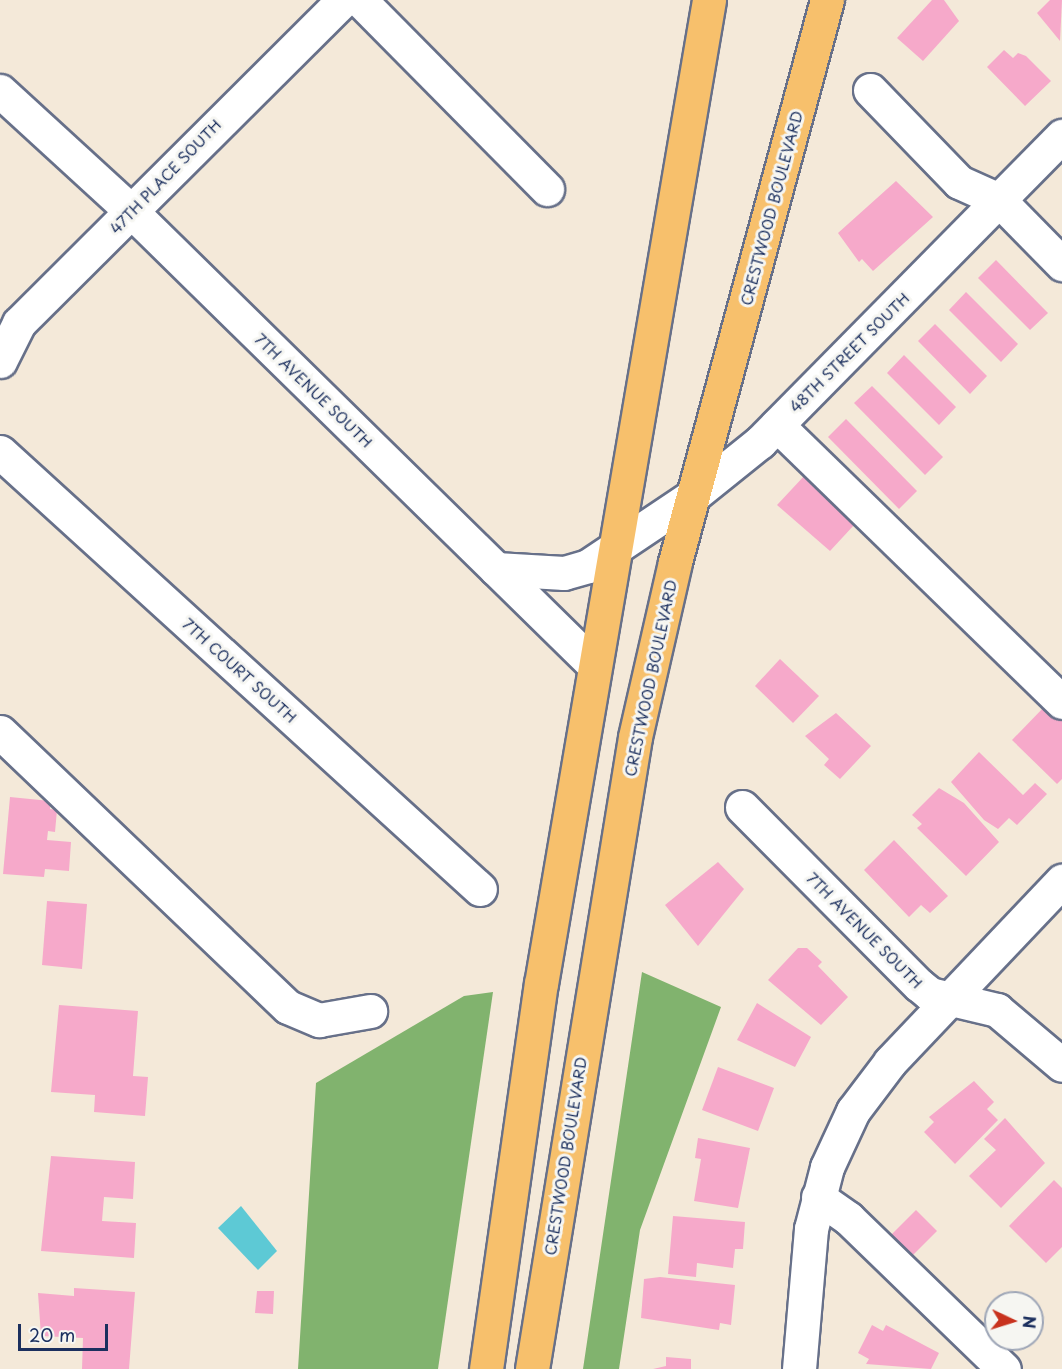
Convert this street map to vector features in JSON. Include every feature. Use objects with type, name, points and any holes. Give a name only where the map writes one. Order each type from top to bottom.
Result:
[{"type":"main road","points":[[486,1369],[594,665],[709,0]]},
{"type":"main road","name":"CRESTWOOD BOULEVARD","points":[[532,1369],[619,822],[694,495],[827,0]]},
{"type":"street","name":"47TH PLACE SOUTH","points":[[0,361],[10,321],[131,211],[343,0]]},
{"type":"street","points":[[360,0],[547,189]]},
{"type":"street","name":"7TH AVENUE SOUTH","points":[[0,89],[131,211],[594,665]]},
{"type":"street","points":[[870,90],[959,182],[999,200],[1062,264]]},
{"type":"street","name":"48TH STREET SOUTH","points":[[616,544],[694,495],[777,425],[1062,136]]},
{"type":"street","points":[[777,425],[1062,702]]},
{"type":"street","name":"7TH COURT SOUTH","points":[[0,452],[480,889]]},
{"type":"street","points":[[496,569],[564,573],[588,566],[616,544]]},
{"type":"street","points":[[0,732],[288,1007],[319,1020],[370,1011]]},
{"type":"street","name":"7TH AVENUE SOUTH","points":[[742,807],[919,985],[947,999],[997,1010],[1062,1065]]},
{"type":"street","points":[[799,1369],[818,1197],[853,1111],[947,999],[1062,881]]},
{"type":"street","points":[[818,1197],[848,1218],[1004,1369]]},
{"type":"green space","points":[[642,972],[721,1007],[640,1230],[619,1369],[583,1369]]},
{"type":"green space","points":[[493,992],[438,1369],[298,1369],[316,1083],[464,996]]},
{"type":"water","points":[[241,1206],[277,1251],[258,1270],[218,1228]]},
{"type":"building","points":[[932,0],[944,0],[959,21],[923,61],[897,38]]},
{"type":"building","points":[[1050,0],[1062,0],[1060,41],[1037,13]]},
{"type":"building","points":[[1004,50],[1013,58],[1018,53],[1026,56],[1051,81],[1025,106],[987,67]]},
{"type":"building","points":[[896,181],[933,217],[873,271],[862,259],[859,262],[838,233]]},
{"type":"building","points":[[996,260],[1048,313],[1030,330],[978,278]]},
{"type":"building","points":[[966,292],[1018,344],[1001,362],[949,310]]},
{"type":"building","points":[[935,324],[987,376],[970,394],[918,341]]},
{"type":"building","points":[[904,355],[956,407],[939,425],[887,373]]},
{"type":"building","points":[[872,386],[943,457],[925,475],[854,403]]},
{"type":"building","points":[[846,419],[917,491],[899,509],[828,437]]},
{"type":"building","points":[[806,474],[855,524],[830,551],[777,505]]},
{"type":"building","points":[[780,659],[819,696],[793,723],[755,686]]},
{"type":"building","points":[[1046,705],[1062,720],[1062,779],[1057,784],[1012,740]]},
{"type":"building","points":[[836,713],[871,746],[840,779],[824,765],[829,759],[805,736]]},
{"type":"building","points":[[979,752],[1023,795],[1035,783],[1047,794],[1017,825],[1009,818],[998,829],[984,820],[951,782]]},
{"type":"building","points":[[939,788],[964,803],[999,842],[966,876],[917,828],[922,824],[912,815]]},
{"type":"building","points":[[10,797],[50,801],[50,809],[57,810],[55,832],[48,831],[47,840],[71,842],[69,871],[45,869],[44,877],[3,874]]},
{"type":"building","points":[[894,840],[948,896],[930,913],[921,905],[909,917],[864,870]]},
{"type":"building","points":[[718,862],[744,889],[698,946],[665,905]]},
{"type":"building","points":[[47,901],[87,904],[82,969],[42,965]]},
{"type":"building","points":[[798,948],[807,948],[822,962],[818,966],[848,997],[821,1025],[768,980]]},
{"type":"building","points":[[757,1003],[811,1037],[795,1067],[737,1040]]},
{"type":"building","points":[[59,1005],[138,1011],[133,1076],[148,1077],[145,1116],[94,1112],[95,1095],[51,1092]]},
{"type":"building","points":[[718,1067],[774,1088],[758,1131],[702,1110]]},
{"type":"building","points":[[974,1081],[994,1102],[987,1109],[998,1120],[955,1164],[924,1132],[934,1122],[929,1117]]},
{"type":"building","points":[[1005,1118],[1045,1163],[1001,1208],[969,1176],[996,1150],[984,1139]]},
{"type":"building","points":[[698,1138],[750,1148],[738,1208],[694,1201],[701,1159],[695,1158]]},
{"type":"building","points":[[51,1156],[135,1162],[133,1199],[104,1197],[102,1221],[136,1223],[134,1258],[41,1251]]},
{"type":"building","points":[[1054,1180],[1062,1188],[1062,1247],[1046,1263],[1009,1226]]},
{"type":"building","points":[[916,1210],[937,1231],[911,1257],[890,1236]]},
{"type":"building","points":[[673,1216],[745,1222],[743,1249],[735,1249],[733,1268],[697,1263],[696,1277],[668,1274]]},
{"type":"building","points":[[660,1277],[735,1285],[731,1325],[720,1323],[719,1330],[641,1318],[644,1279]]},
{"type":"building","points":[[74,1288],[135,1292],[129,1369],[82,1369],[83,1338],[41,1336],[38,1293],[74,1296]]},
{"type":"building","points":[[257,1291],[274,1291],[273,1314],[255,1313]]},
{"type":"building","points":[[872,1325],[883,1331],[886,1325],[939,1353],[931,1369],[866,1364],[869,1359],[858,1353]]},
{"type":"building","points":[[666,1357],[691,1359],[691,1369],[653,1369],[666,1366]]}]
